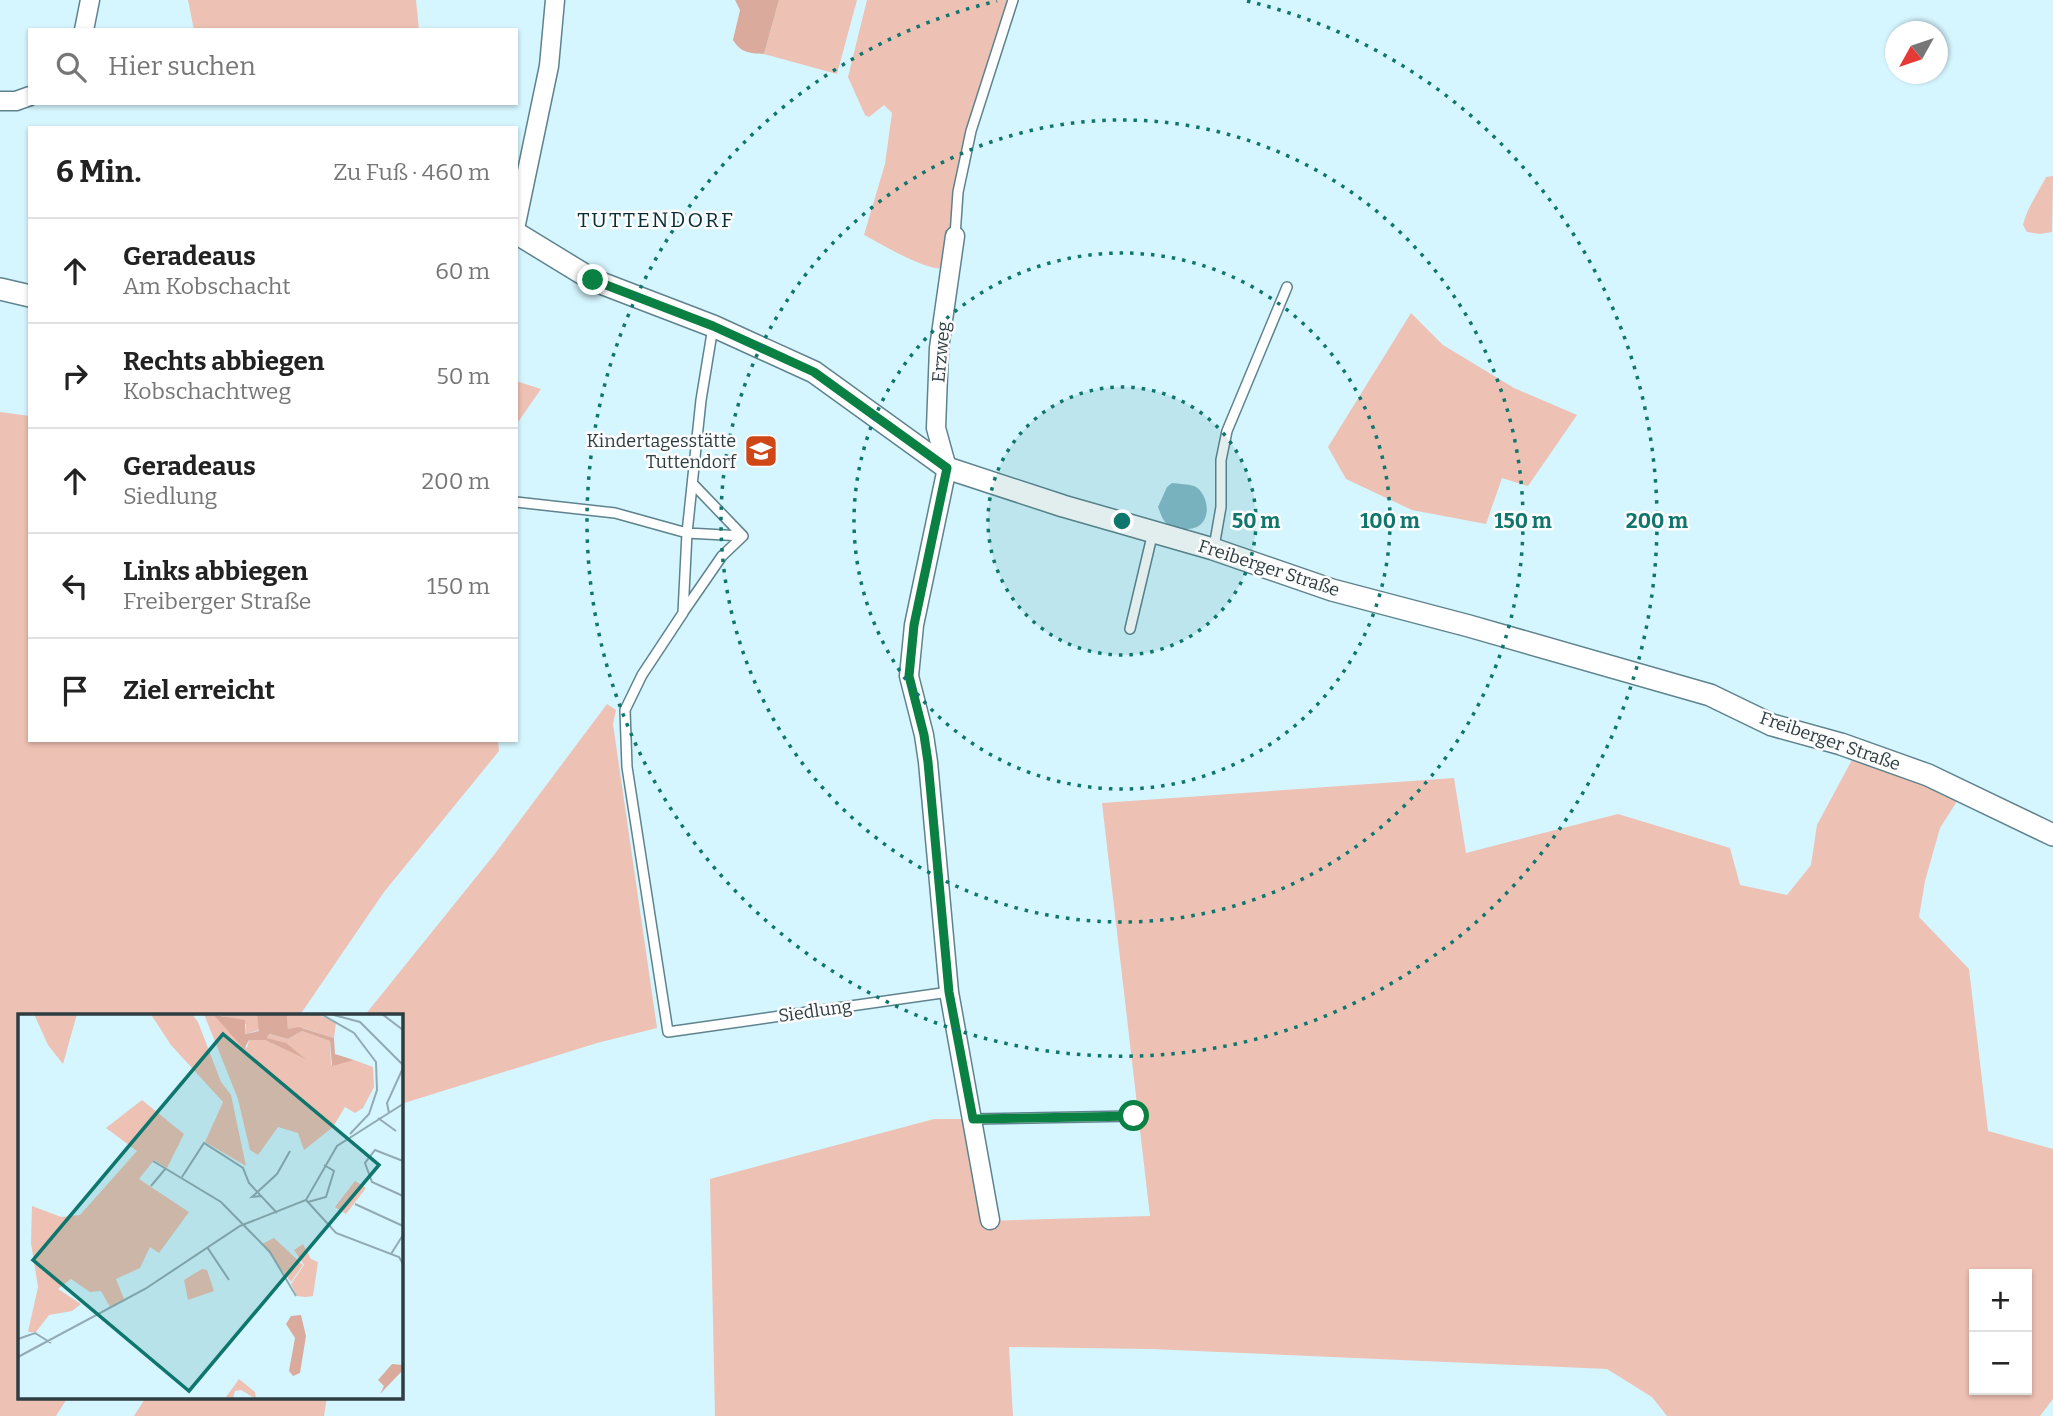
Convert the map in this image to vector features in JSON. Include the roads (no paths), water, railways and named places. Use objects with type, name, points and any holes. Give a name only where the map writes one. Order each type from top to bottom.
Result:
[{"type":"street","points":[[84,28],[90,0]]},
{"type":"street","points":[[518,216],[549,66],[555,0]]},
{"type":"street","points":[[0,101],[16,101],[28,97]]},
{"type":"street","name":"Freiberger Straße","points":[[518,222],[593,280],[713,326],[814,372],[947,468],[1063,506],[1213,549],[1332,590],[1710,695],[1772,725],[1841,744],[1928,775],[2053,835]]},
{"type":"street","name":"Erzweg","points":[[947,468],[936,428],[938,361],[955,236]]},
{"type":"street","points":[[0,289],[28,296]]},
{"type":"street","points":[[947,468],[914,625],[909,676],[928,762],[949,992],[990,1220]]},
{"type":"lane","points":[[955,236],[958,192],[971,131],[1013,0]]},
{"type":"lane","points":[[1213,549],[1221,507],[1221,460],[1227,431],[1287,287]]},
{"type":"lane","points":[[683,613],[687,533],[701,400],[713,326]]},
{"type":"lane","points":[[693,484],[743,536]]},
{"type":"lane","points":[[518,502],[615,513],[687,533],[743,536]]},
{"type":"lane","points":[[1130,629],[1153,531]]},
{"type":"lane","points":[[683,613],[722,556],[743,536]]},
{"type":"lane","name":"Siedlung","points":[[683,613],[642,675],[625,710],[627,767],[668,1032],[949,992]]},
{"type":"lane","points":[[973,1119],[1134,1116]]},
{"type":"water","points":[[1172,483],[1194,486],[1202,493],[1207,509],[1204,520],[1198,527],[1178,528],[1164,520],[1158,507],[1167,487]]},
{"type":"place","name":"Kindertagesstätte Tuttendorf","points":[[761,451]]},
{"type":"district","name":"TUTTENDORF","points":[[656,220]]}]
